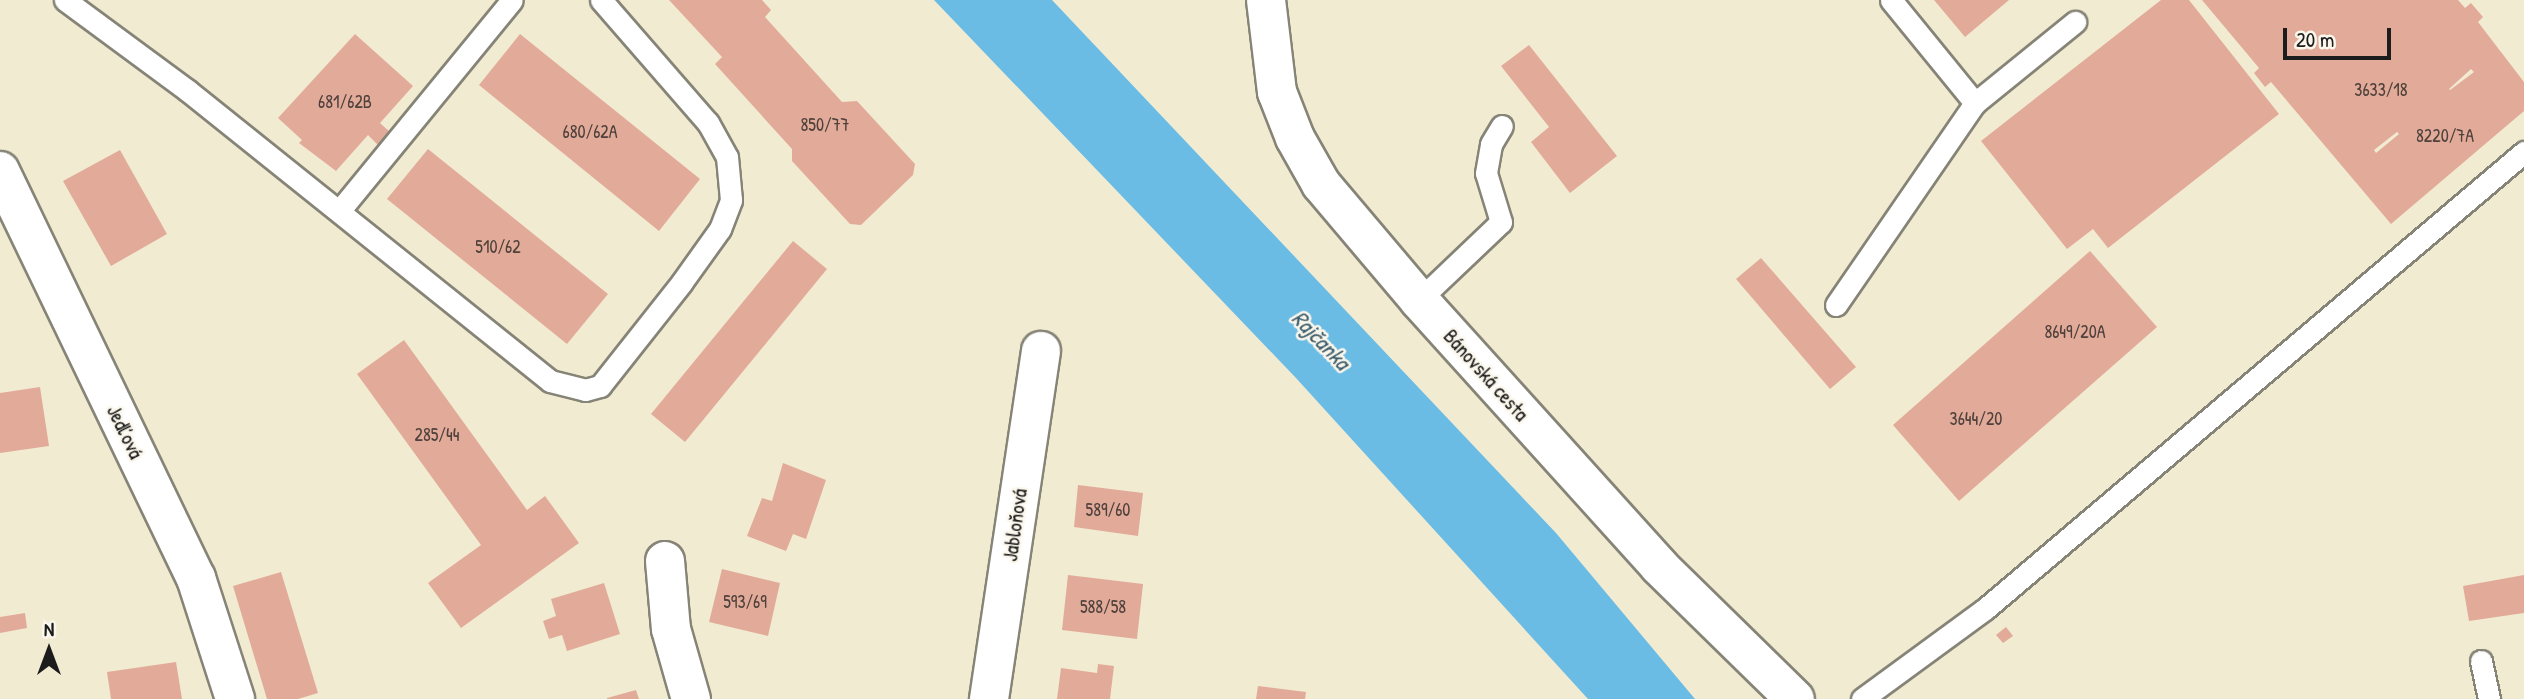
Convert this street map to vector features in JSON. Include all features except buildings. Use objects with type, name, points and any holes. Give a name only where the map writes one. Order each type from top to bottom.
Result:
[{"type":"street","name":"Bánovská cesta","points":[[1266,0],[1277,92],[1295,138],[1321,184],[1419,300],[1659,566],[1795,699]]},
{"type":"street","name":"Jedľová","points":[[0,171],[196,578],[235,699]]},
{"type":"street","name":"Jabloňová","points":[[989,699],[1041,351]]},
{"type":"street","points":[[665,561],[671,629],[691,699]]},
{"type":"lane","points":[[65,0],[340,210],[550,381],[585,390],[600,386],[720,229],[732,200],[727,157],[708,123],[601,0]]},
{"type":"lane","points":[[340,210],[512,0]]},
{"type":"lane","points":[[1891,0],[1975,103]]},
{"type":"lane","points":[[1836,305],[1975,103],[2075,22]]},
{"type":"lane","points":[[1419,300],[1501,222],[1486,173],[1491,144],[1502,126]]},
{"type":"lane","points":[[1862,699],[1984,609],[2524,152]]},
{"type":"lane","points":[[2481,661],[2489,699]]},
{"type":"water","name":"Rajčanka","points":[[934,0],[1052,0],[1556,533],[1695,699],[1588,699],[1296,378]]}]
